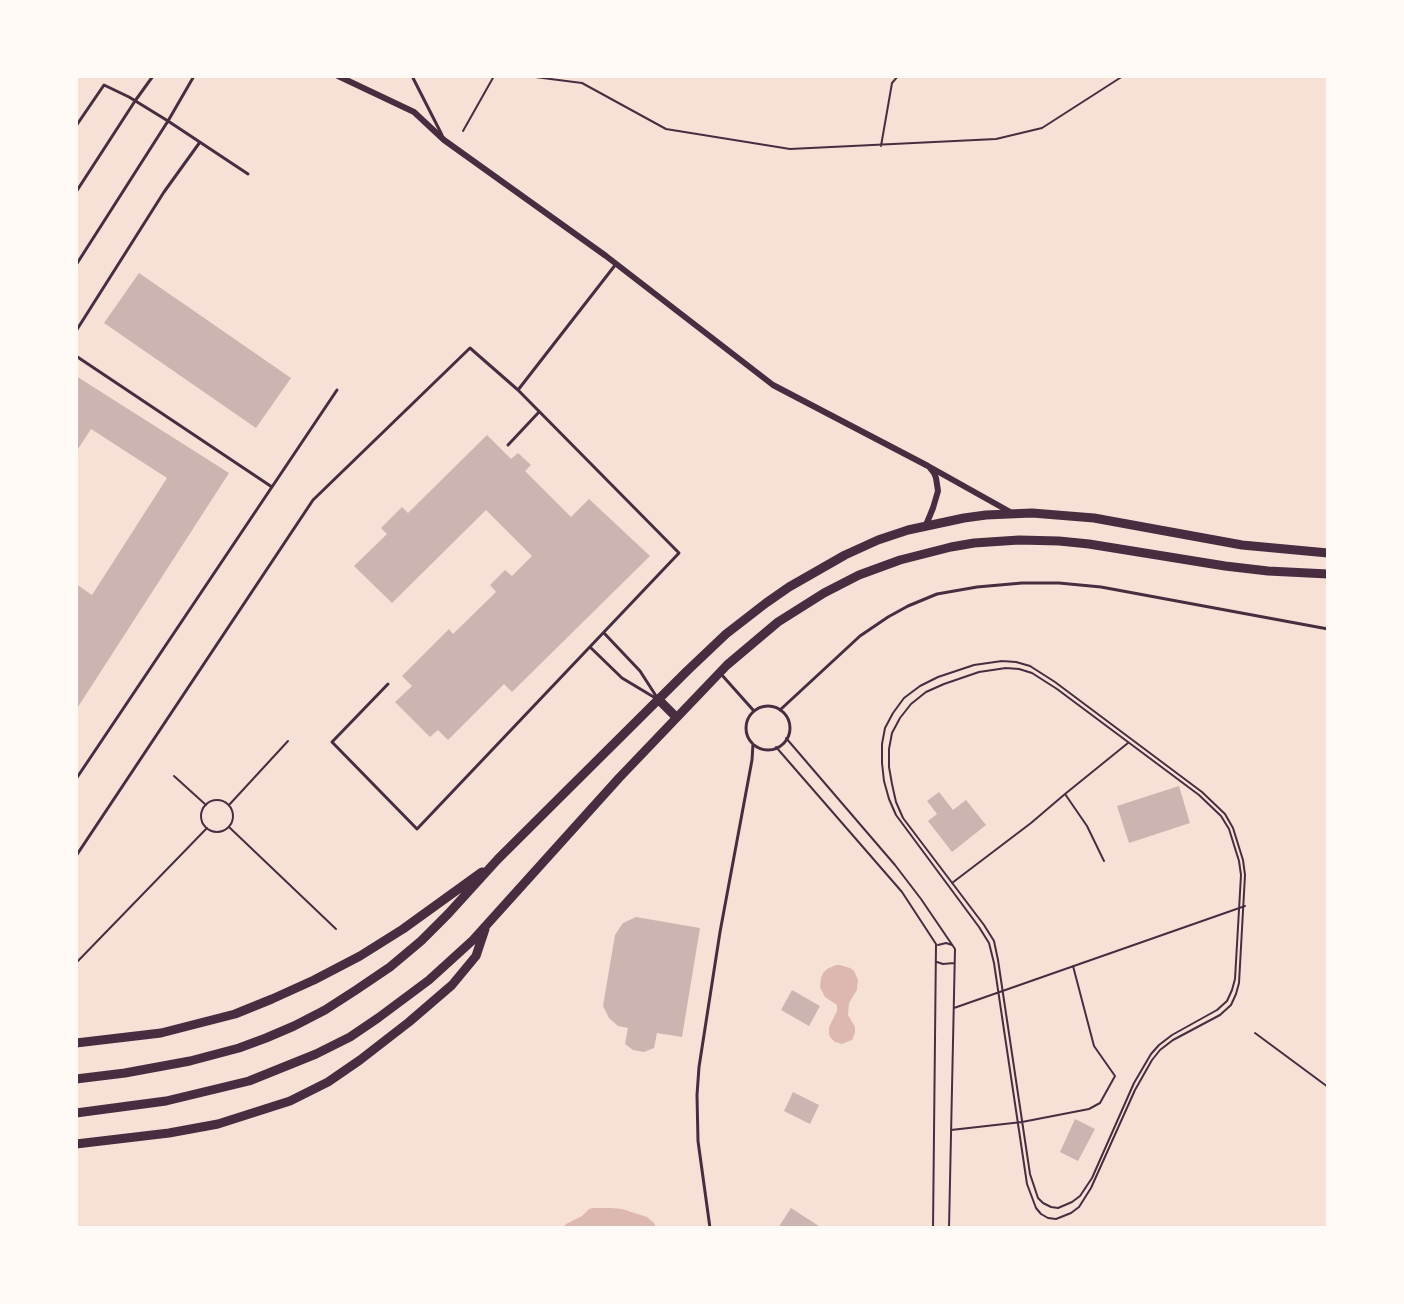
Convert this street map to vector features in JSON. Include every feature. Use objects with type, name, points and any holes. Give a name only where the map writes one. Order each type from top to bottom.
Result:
[{"type":"main road","points":[[76,1079],[125,1073],[214,1055],[294,1026],[356,990],[405,954],[448,914],[498,859],[700,657],[732,628],[789,587],[835,560],[878,540],[926,525],[986,514],[1032,513],[1094,518],[1242,545],[1328,553]]},
{"type":"main road","points":[[76,1113],[139,1105],[249,1081],[316,1054],[350,1037],[414,992],[486,927],[676,717],[759,637],[824,592],[846,581],[925,553],[974,543],[1019,540],[1059,541],[1119,548],[1268,571],[1328,574]]},
{"type":"main road","points":[[658,700],[676,717]]},
{"type":"main road","points":[[76,1043],[161,1033],[235,1014],[272,999],[360,956],[420,917],[498,859]]},
{"type":"main road","points":[[76,1144],[169,1133],[218,1124],[290,1101],[328,1082],[385,1041],[452,985],[476,956],[486,927]]},
{"type":"street","points":[[338,76],[414,112],[444,140],[616,264],[773,386],[928,466],[1012,513]]},
{"type":"street","points":[[926,525],[938,491],[934,473],[928,466]]},
{"type":"lane","points":[[76,192],[153,76]]},
{"type":"lane","points":[[76,265],[194,76]]},
{"type":"lane","points":[[412,76],[444,140]]},
{"type":"lane","points":[[76,126],[104,86],[168,121],[248,174]]},
{"type":"lane","points":[[76,332],[164,192],[200,142]]},
{"type":"lane","points":[[518,390],[616,264]]},
{"type":"lane","points":[[76,856],[313,500],[470,348],[518,390],[679,553],[417,829],[332,742],[388,684]]},
{"type":"lane","points":[[76,356],[272,487]]},
{"type":"lane","points":[[76,779],[337,390]]},
{"type":"lane","points":[[508,445],[539,412]]},
{"type":"lane","points":[[780,710],[860,636],[888,617],[938,594],[977,587],[1031,583],[1101,587],[1328,629]]},
{"type":"lane","points":[[604,633],[640,670],[658,700]]},
{"type":"lane","points":[[590,647],[622,678],[658,700]]},
{"type":"lane","points":[[720,673],[754,711]]},
{"type":"lane","points":[[760,707],[774,707],[780,710],[789,723],[786,738],[776,747],[767,749],[757,747],[748,738],[746,731],[749,717],[760,707]]},
{"type":"lane","points":[[710,1227],[698,1141],[699,1067],[753,744]]},
{"type":"lane","points":[[752,760],[757,747]]},
{"type":"path","points":[[463,131],[494,76]]},
{"type":"path","points":[[527,76],[582,83],[666,129],[790,150],[996,139],[1042,128],[1123,76]]},
{"type":"path","points":[[881,146],[892,83],[898,76]]},
{"type":"path","points":[[952,884],[903,818],[896,801],[890,767],[892,733],[911,704],[926,692],[979,672],[1006,668],[1032,673],[1057,689],[1199,795],[1221,816],[1229,829],[1241,875],[1235,979],[1232,990],[1227,1001],[1217,1010],[1172,1035],[1150,1054],[1134,1083],[1092,1178],[1080,1196],[1058,1208],[1050,1207],[1038,1198],[1030,1174],[1020,1122],[992,952],[985,934],[896,815],[889,799],[884,781],[882,744],[885,728],[893,713],[904,698],[920,686],[974,665],[1016,662],[1029,666],[1055,682],[1202,792],[1225,814],[1233,828],[1244,860],[1245,906],[1239,983],[1231,1005],[1220,1015],[1173,1040],[1160,1050],[1135,1090],[1091,1188],[1079,1207],[1056,1219],[1048,1218],[1036,1208],[1027,1184],[1020,1122],[1003,991],[994,941],[952,884]]},
{"type":"path","points":[[786,738],[895,865],[955,949],[949,1227]]},
{"type":"path","points":[[229,805],[288,741]]},
{"type":"path","points":[[952,884],[1031,823],[1129,742]]},
{"type":"path","points":[[776,747],[902,892],[937,946],[933,1227]]},
{"type":"path","points":[[174,776],[206,805]]},
{"type":"path","points":[[1065,794],[1087,826],[1104,861]]},
{"type":"path","points":[[215,800],[229,805],[233,814],[229,827],[217,832],[207,828],[202,819],[206,805],[215,800]]},
{"type":"path","points":[[229,827],[336,930]]},
{"type":"path","points":[[76,963],[207,828]]},
{"type":"path","points":[[954,1008],[1245,906]]},
{"type":"path","points":[[937,946],[946,943],[952,945]]},
{"type":"path","points":[[937,962],[955,963]]},
{"type":"path","points":[[951,1130],[1020,1122],[1089,1109],[1100,1103],[1115,1076],[1094,1046],[1073,966]]},
{"type":"path","points":[[1255,1033],[1328,1087]]},
{"type":"shaded area","points":[[836,965],[850,968],[858,980],[857,990],[849,1003],[848,1015],[855,1027],[855,1033],[852,1040],[842,1044],[835,1042],[829,1034],[829,1027],[837,1011],[837,1005],[825,997],[820,987],[823,973]]},
{"type":"shaded area","points":[[592,1208],[622,1209],[647,1217],[656,1227],[563,1227]]},
{"type":"building","points":[[139,273],[291,378],[256,428],[104,323]]},
{"type":"building","points":[[76,376],[229,473],[76,710],[76,584],[92,595],[167,478],[91,429],[76,452]]},
{"type":"building","points":[[487,435],[511,459],[518,453],[531,465],[525,471],[571,517],[589,499],[650,556],[512,692],[504,684],[448,740],[438,730],[430,737],[395,702],[412,686],[402,676],[449,629],[453,634],[496,592],[490,585],[505,570],[512,576],[532,556],[486,510],[392,603],[354,566],[387,534],[381,528],[402,507],[408,513]]},
{"type":"building","points":[[1179,786],[1190,823],[1129,843],[1117,806]]},
{"type":"building","points":[[939,792],[953,810],[966,800],[986,825],[952,852],[928,821],[937,814],[927,801]]},
{"type":"building","points":[[636,917],[700,928],[682,1037],[657,1033],[654,1048],[644,1052],[633,1050],[625,1044],[628,1028],[618,1026],[609,1018],[603,1006],[615,935],[623,923]]},
{"type":"building","points":[[792,990],[820,1006],[809,1026],[781,1010]]},
{"type":"building","points":[[793,1092],[819,1105],[810,1124],[784,1111]]},
{"type":"building","points":[[1075,1119],[1095,1129],[1078,1161],[1060,1152]]},
{"type":"building","points":[[791,1208],[822,1228],[778,1228]]}]
